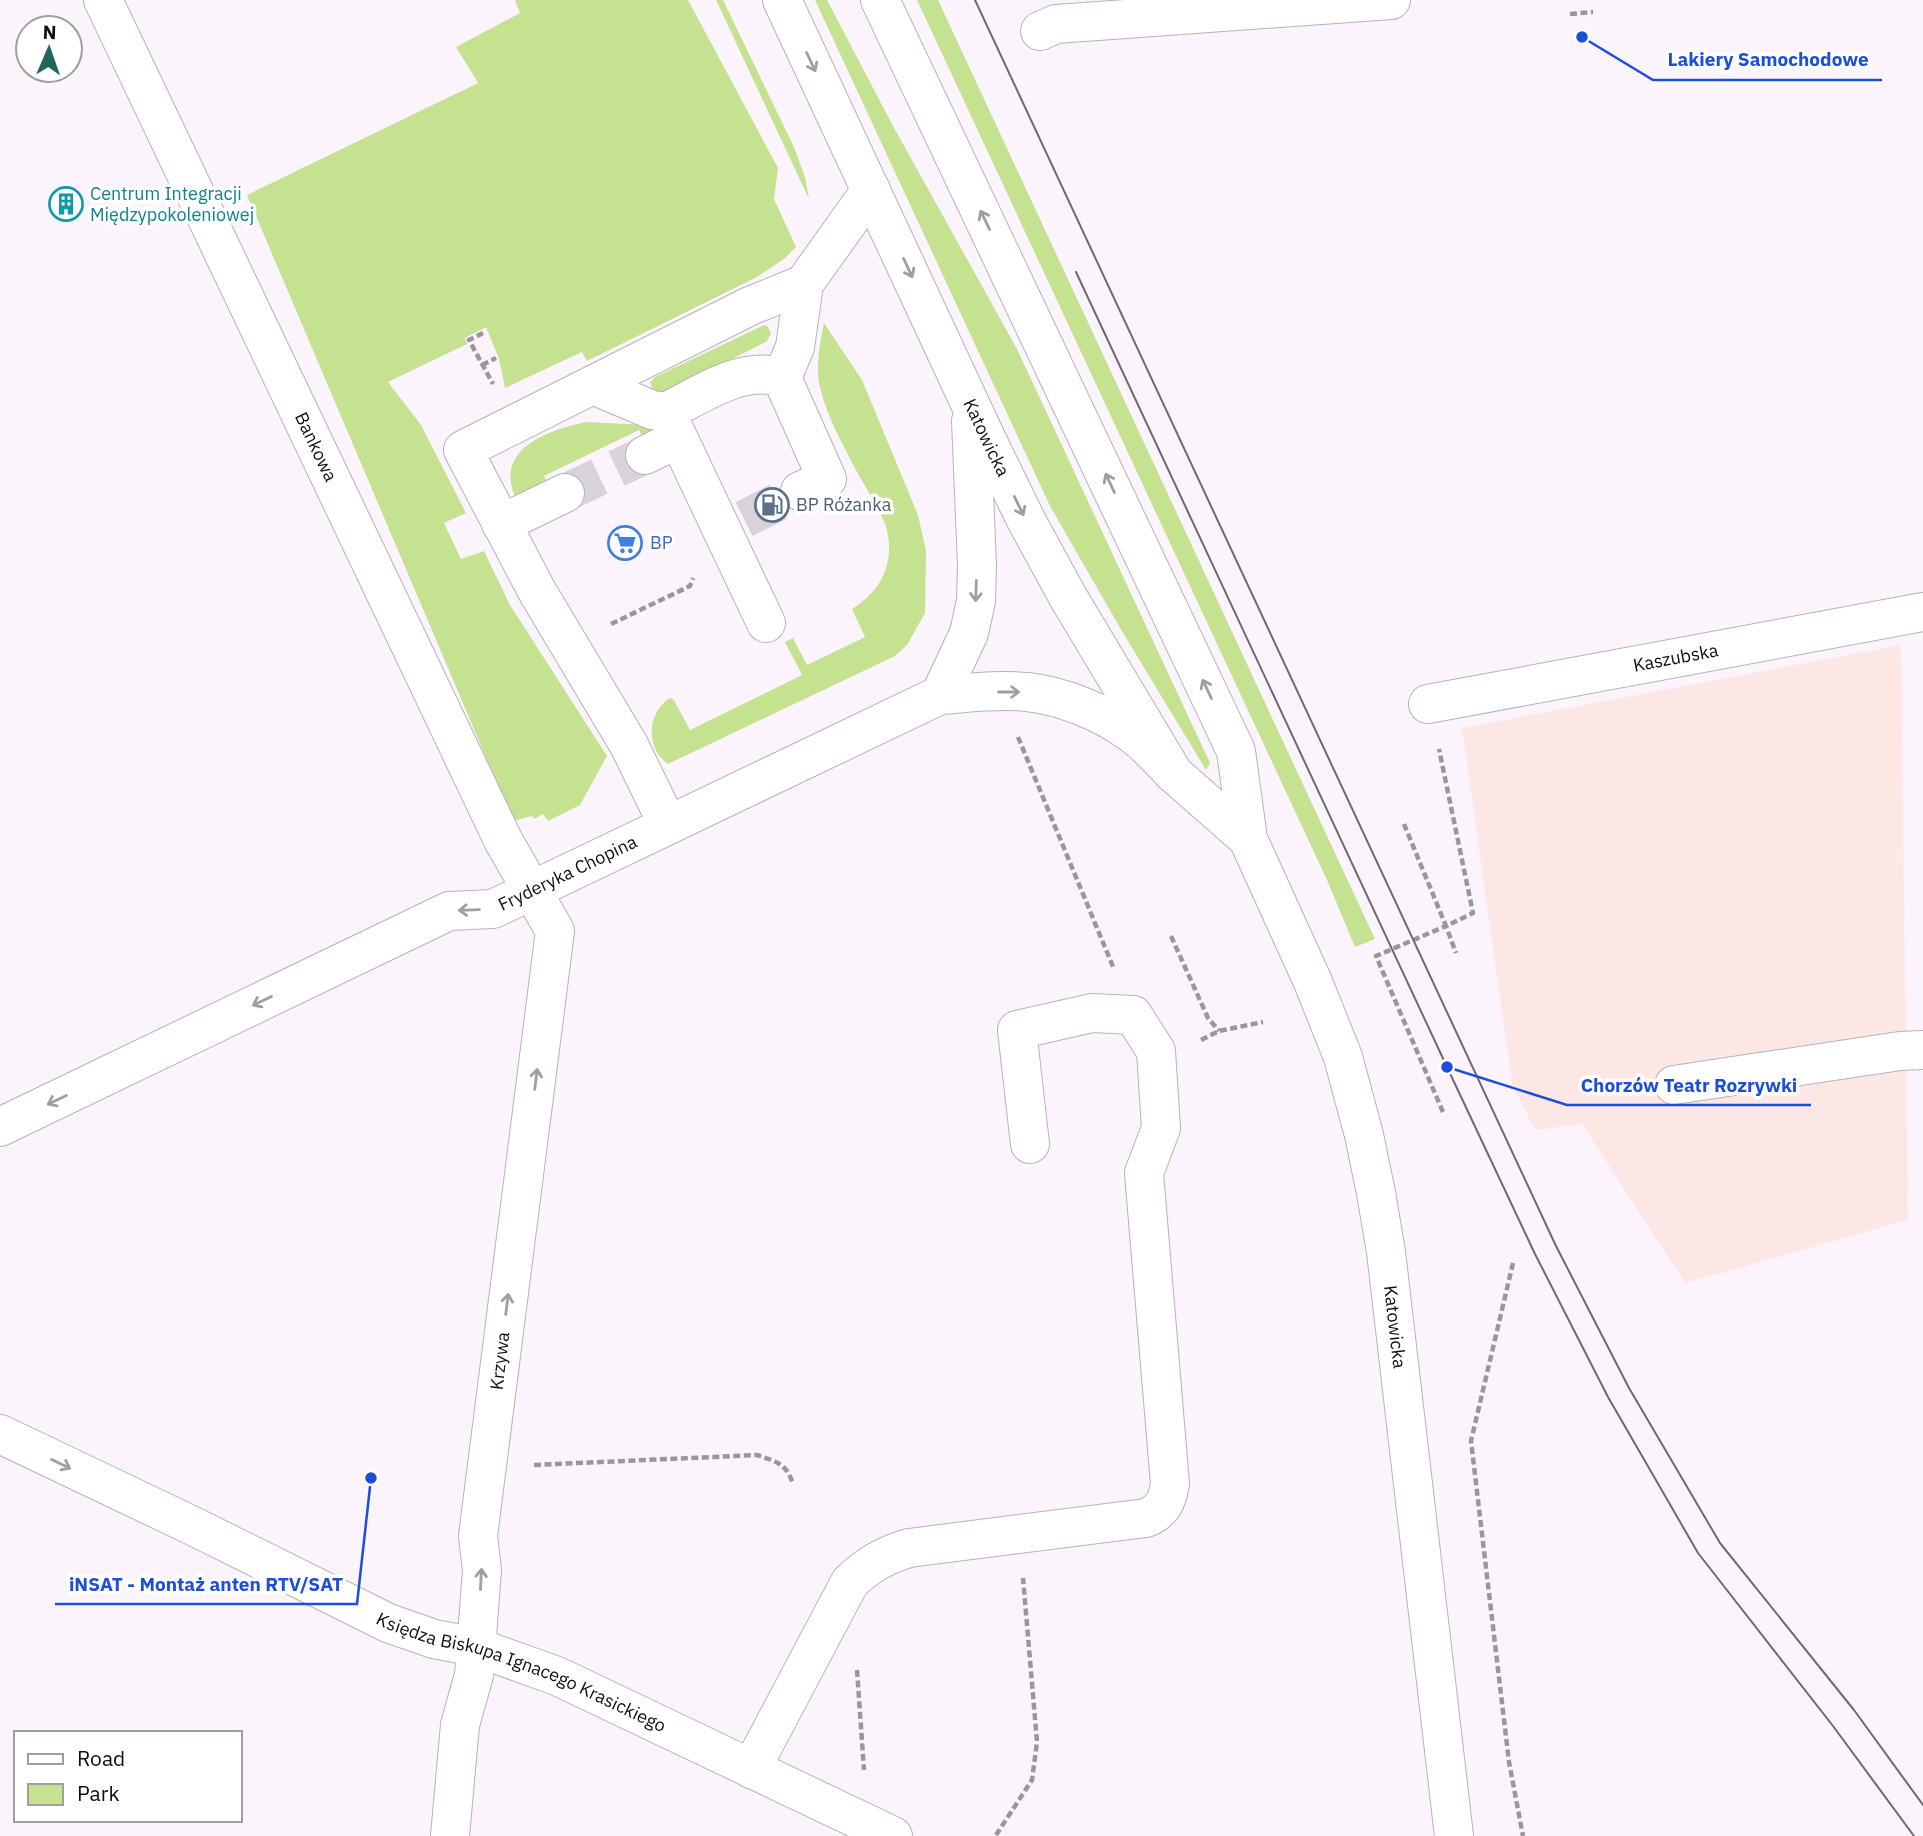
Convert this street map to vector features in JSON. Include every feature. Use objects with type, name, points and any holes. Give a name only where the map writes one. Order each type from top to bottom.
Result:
[{"type":"street","name":"Bankowa","points":[[103,0],[503,840],[533,891]]},
{"type":"street","name":"Katowicka","points":[[782,0],[988,442],[1044,553],[1174,774],[1248,839]]},
{"type":"street","name":"Katowicka","points":[[880,0],[1236,751],[1248,839],[1313,982],[1343,1057],[1364,1135],[1386,1252],[1454,1836]]},
{"type":"street","points":[[1041,31],[1056,24],[1391,0]]},
{"type":"street","points":[[800,491],[827,479],[782,377],[795,347],[804,284],[871,190]]},
{"type":"street","points":[[668,825],[629,746],[537,591],[463,450],[750,306],[804,284]]},
{"type":"street","points":[[663,435],[744,374],[769,373],[782,377]]},
{"type":"street","points":[[593,385],[652,410],[663,435],[733,524],[766,623]]},
{"type":"street","points":[[970,400],[978,565],[976,601],[969,633],[940,695],[1026,692],[1056,698],[1106,717],[1133,734],[1174,774]]},
{"type":"street","points":[[501,524],[565,493]]},
{"type":"street","name":"Kaszubska","points":[[1428,704],[1923,612]]},
{"type":"street","name":"Fryderyka Chopina","points":[[0,1127],[449,911],[493,909],[940,695]]},
{"type":"street","name":"Krzywa","points":[[450,1836],[460,1725],[474,1675],[482,1570],[478,1535],[555,931],[533,891]]},
{"type":"street","points":[[751,1769],[850,1582],[865,1568],[886,1555],[909,1548],[1146,1518],[1155,1514],[1167,1501],[1170,1484],[1144,1173],[1161,1128],[1157,1064],[1156,1051],[1133,1015],[1092,1013],[1017,1030],[1030,1144]]},
{"type":"street","points":[[1674,1085],[1899,1051],[1923,1050]]},
{"type":"street","name":"Księdza Biskupa Ignacego Krasickiego","points":[[0,1434],[193,1525],[388,1623],[434,1639],[476,1647],[557,1676],[893,1836]]},
{"type":"path","points":[[1570,14],[1583,15],[1593,12]]},
{"type":"path","points":[[483,333],[469,340],[496,390]]},
{"type":"path","points":[[482,365],[496,358]]},
{"type":"path","points":[[600,630],[690,586],[696,570]]},
{"type":"path","points":[[1428,704],[1473,912],[1376,956],[1443,1112]]},
{"type":"path","points":[[1015,730],[1133,1015]]},
{"type":"path","points":[[1404,824],[1456,953]]},
{"type":"path","points":[[1171,936],[1208,1018],[1219,1031]]},
{"type":"path","points":[[1196,1042],[1219,1031],[1263,1022]]},
{"type":"path","points":[[1513,1263],[1471,1441],[1509,1762],[1523,1836]]},
{"type":"path","points":[[532,1465],[757,1455],[776,1461],[788,1469],[793,1484]]},
{"type":"path","points":[[996,1835],[1032,1780],[1037,1742],[1019,1534]]},
{"type":"path","points":[[856,1665],[864,1774]]},
{"type":"shaded area","points":[[1901,645],[1908,1220],[1685,1283],[1582,1124],[1535,1130],[1512,1084],[1462,728]]},
{"type":"green space","points":[[688,0],[778,168],[774,199],[796,247],[784,259],[755,278],[587,361],[582,352],[505,388],[499,359],[486,327],[465,338],[467,344],[388,382],[421,425],[466,513],[444,523],[461,559],[484,551],[510,605],[607,756],[580,805],[548,821],[543,814],[534,819],[532,816],[513,821],[247,195],[478,83],[456,47],[520,13],[515,1]]},
{"type":"green space","points":[[716,0],[723,0],[794,147],[805,177],[809,199]]},
{"type":"green space","points":[[815,0],[827,0],[893,126],[1017,349],[1210,763],[1206,770],[1050,506]]},
{"type":"green space","points":[[917,0],[938,0],[1375,939],[1355,947],[1327,880]]},
{"type":"green space","points":[[824,323],[862,380],[918,515],[926,551],[925,613],[907,645],[895,656],[668,764],[655,749],[652,730],[657,712],[670,698],[674,700],[690,730],[802,675],[785,642],[793,638],[807,665],[865,637],[852,609],[871,594],[884,574],[889,540],[880,513],[840,440],[823,398],[818,363]]},
{"type":"green space","points":[[764,325],[771,334],[766,342],[661,394],[653,392],[650,382],[655,377]]},
{"type":"green space","points":[[587,422],[646,425],[652,432],[644,440],[639,430],[544,476],[549,487],[515,497],[511,480],[512,466],[519,454],[543,436]]},
{"type":"tunnel","points":[[565,493],[645,455]]},
{"type":"tunnel","points":[[744,519],[800,491]]},
{"type":"tram line","points":[[975,0],[1556,1246],[1629,1388],[1720,1543],[1854,1710],[1923,1805]]},
{"type":"tram line","points":[[1076,272],[1535,1254],[1608,1397],[1698,1553],[1833,1726],[1914,1836]]},
{"type":"place","name":"Lakiery Samochodowe","points":[[1582,37]]},
{"type":"place","name":"Centrum Integracji Międzypokoleniowej","points":[[66,204]]},
{"type":"place","name":"BP Różanka","points":[[772,505]]},
{"type":"place","name":"BP","points":[[625,543]]},
{"type":"place","name":"Chorzów Teatr Rozrywki","points":[[1447,1067]]},
{"type":"place","name":"iNSAT - Montaż anten RTV/SAT","points":[[371,1478]]}]
